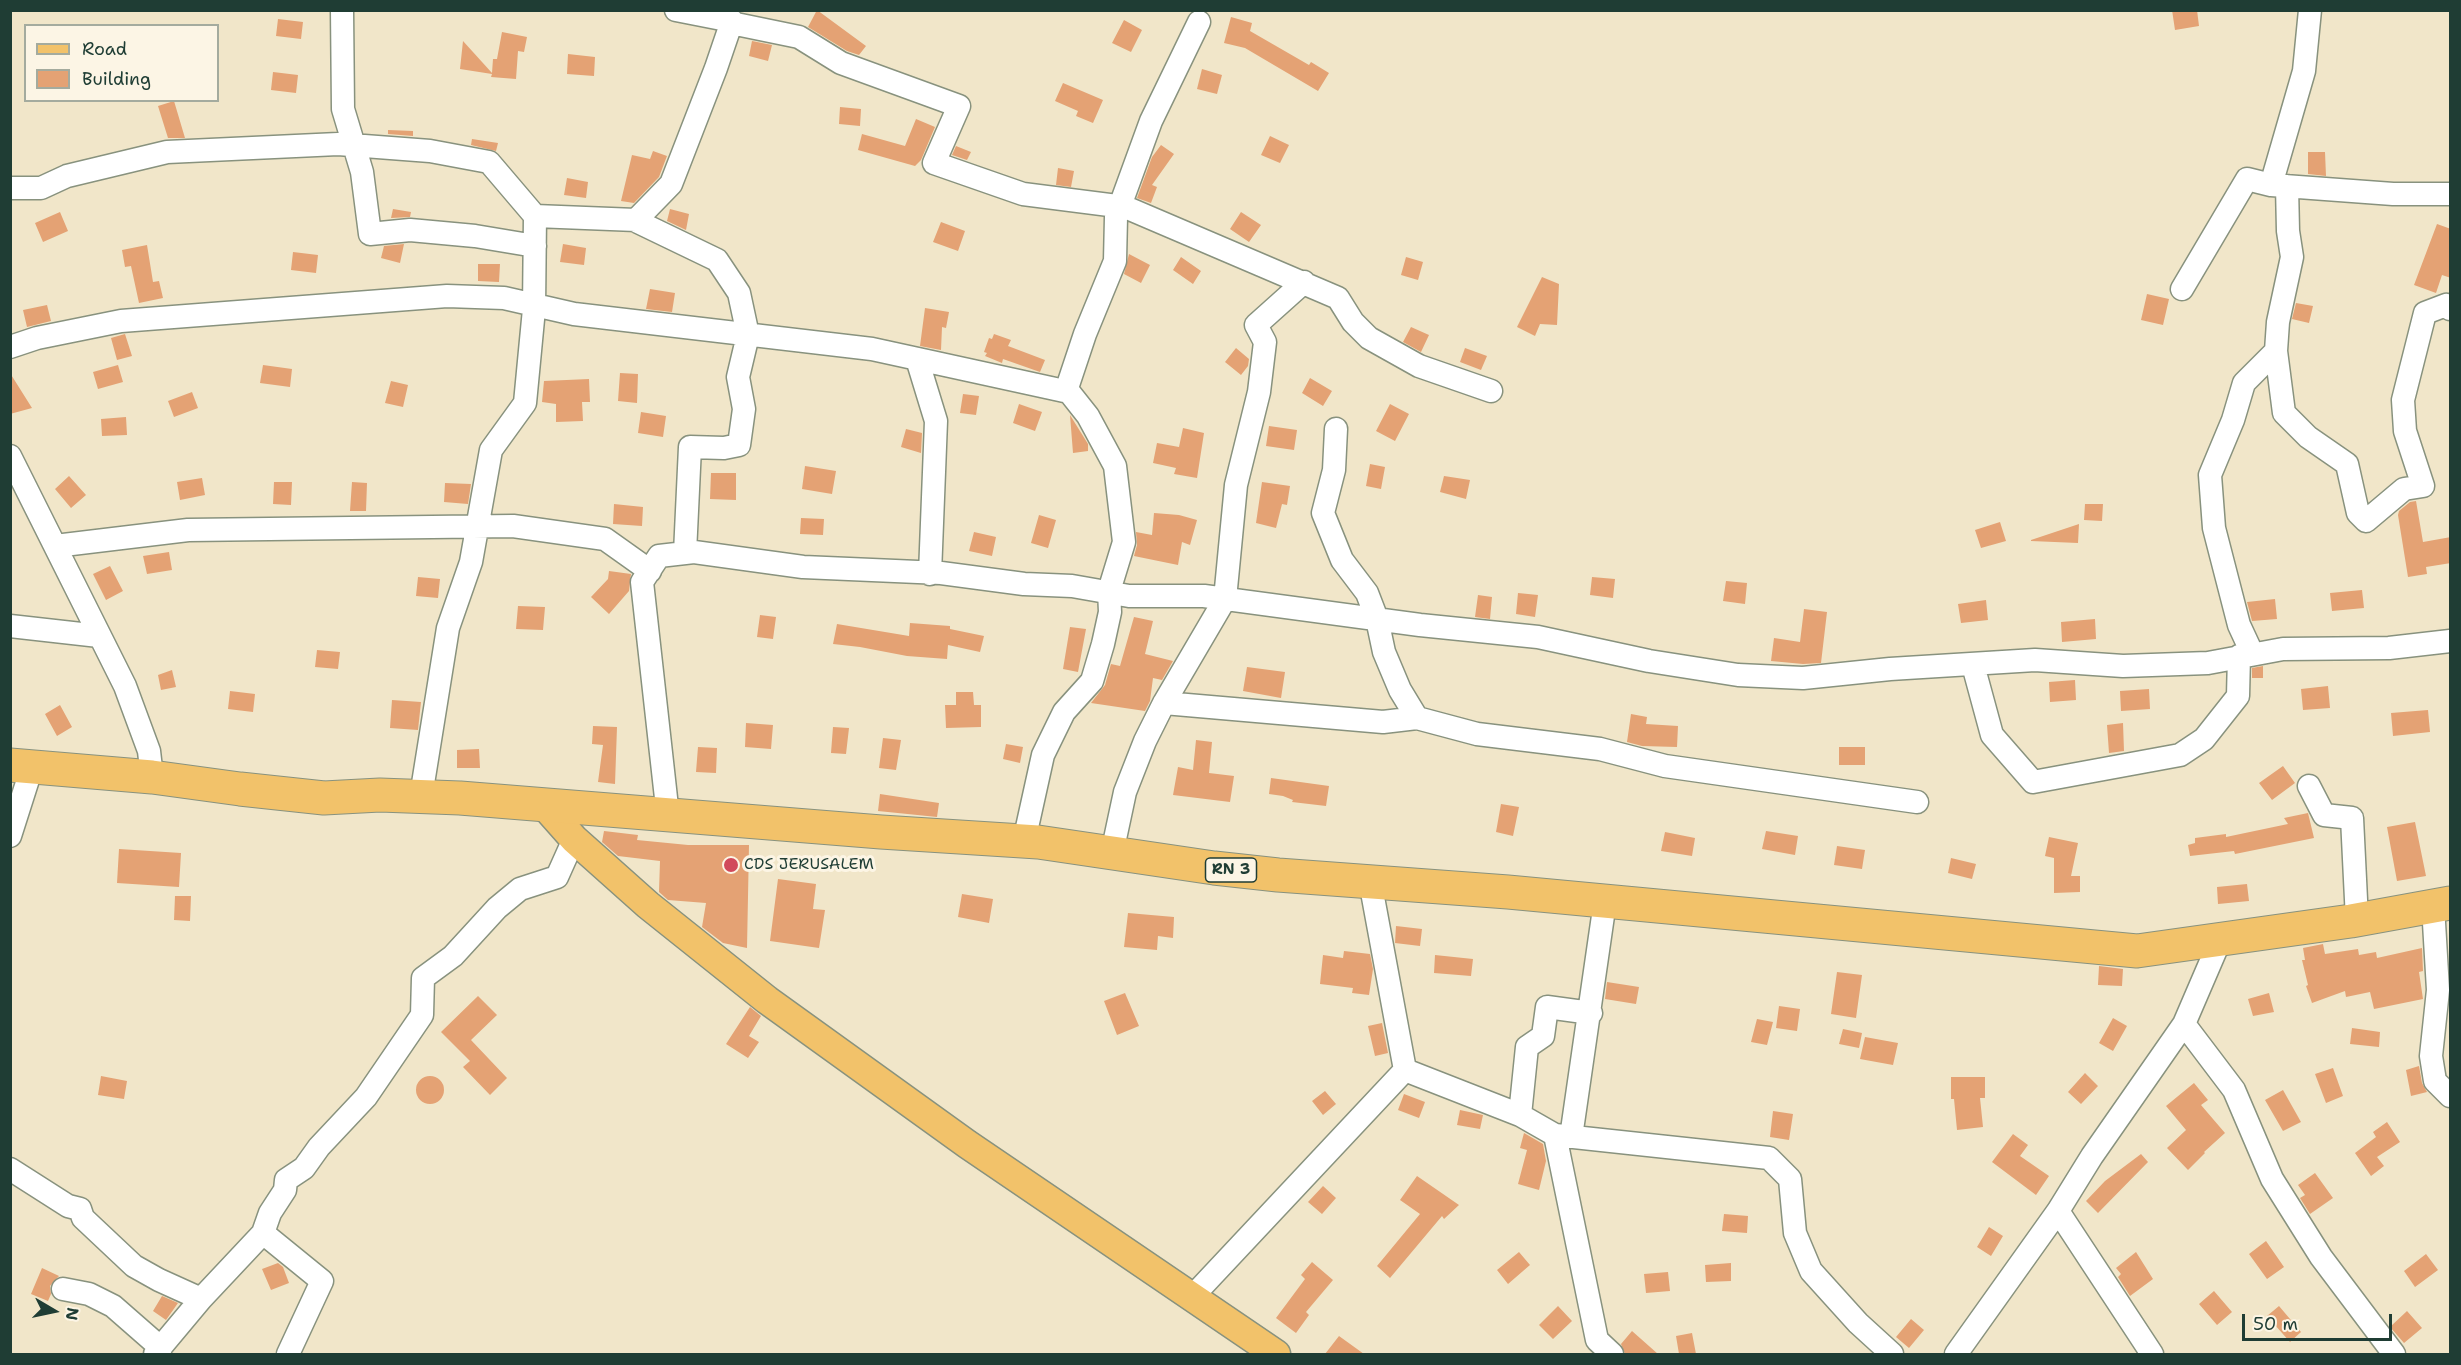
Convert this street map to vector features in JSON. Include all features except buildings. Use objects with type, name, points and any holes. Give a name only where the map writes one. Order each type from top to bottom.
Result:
[{"type":"highway","name":"RN 3","points":[[21,766],[152,777],[324,798],[380,795],[421,796],[1024,841],[1246,871],[2137,951],[2357,920],[2442,904]]},
{"type":"main road","points":[[543,804],[574,839],[648,905],[767,1000],[967,1144],[1276,1354]]},
{"type":"street","points":[[342,10],[343,109],[362,172],[370,234],[410,230],[475,236],[535,246]]},
{"type":"street","points":[[676,10],[799,37],[841,63],[959,106],[934,163],[1023,194],[1120,207],[1304,282],[1338,298],[1353,322],[1369,338],[1419,366],[1491,391]]},
{"type":"street","points":[[2310,10],[2304,71],[2279,185],[2292,257],[2278,322],[2276,351],[2284,413],[2308,437],[2347,464],[2358,513],[2366,521],[2404,489],[2423,486],[2405,431],[2403,400],[2425,313],[2446,304],[2451,309]]},
{"type":"street","points":[[1066,391],[1085,334],[1115,261],[1116,217],[1151,121],[1198,22]]},
{"type":"street","points":[[634,220],[671,184],[731,23]]},
{"type":"street","points":[[10,188],[41,188],[67,176],[167,152],[354,145],[430,151],[489,162],[536,216],[534,305],[525,403],[491,450],[471,562],[448,628],[421,796]]},
{"type":"street","points":[[2182,289],[2247,179],[2279,185],[2393,194],[2451,194]]},
{"type":"street","points":[[536,216],[634,220],[717,260],[739,293],[748,335],[738,377],[744,409],[739,445],[724,448],[690,447],[685,553]]},
{"type":"street","points":[[1112,853],[1125,792],[1145,741],[1164,703],[1225,599],[1236,485],[1259,392],[1265,342],[1256,325],[1304,282]]},
{"type":"street","points":[[10,347],[37,338],[121,321],[447,296],[504,298],[574,314],[872,350],[1069,392],[1088,416],[1115,466],[1124,542],[1109,591],[1110,612],[1092,681],[1064,712],[1043,755],[1024,841]]},
{"type":"street","points":[[1972,664],[1992,735],[2033,782],[2180,755],[2204,739],[2238,696],[2246,654],[2214,528],[2210,475],[2233,420],[2244,383],[2276,351]]},
{"type":"street","points":[[916,359],[936,421],[930,574]]},
{"type":"street","points":[[1335,429],[1334,470],[1323,513],[1342,560],[1367,593],[1377,619],[1384,652],[1400,690],[1418,718]]},
{"type":"street","points":[[10,456],[125,687],[149,752],[152,777]]},
{"type":"street","points":[[55,546],[188,530],[513,526],[605,539],[650,572]]},
{"type":"street","points":[[668,816],[642,582],[659,556],[694,552],[803,567],[930,574],[1109,591],[1129,596],[1204,596],[1538,637],[1649,661],[1738,675],[1803,678],[1890,669],[2036,660],[2122,666],[2208,663],[2246,654],[2283,649],[2389,648],[2451,641]]},
{"type":"street","points":[[10,626],[99,636]]},
{"type":"street","points":[[1164,703],[1383,722],[1418,718],[1477,734],[1600,749],[1665,766],[1917,802]]},
{"type":"street","points":[[10,836],[21,766]]},
{"type":"street","points":[[2309,786],[2324,815],[2352,818],[2357,920]]},
{"type":"street","points":[[63,1289],[89,1294],[113,1306],[127,1316],[158,1351],[201,1299],[263,1233],[270,1213],[285,1190],[286,1180],[304,1168],[319,1148],[366,1097],[422,1015],[423,978],[453,956],[497,908],[520,889],[556,877],[574,839]]},
{"type":"street","points":[[1371,881],[1405,1070]]},
{"type":"street","points":[[1605,902],[1591,1013],[1563,1136],[1597,1340],[1612,1354]]},
{"type":"street","points":[[2442,904],[2438,990],[2431,1056],[2435,1081],[2451,1096]]},
{"type":"street","points":[[1956,1354],[2058,1211],[2092,1156],[2184,1024],[2221,938]]},
{"type":"street","points":[[1520,1115],[1527,1047],[1543,1036],[1547,1007],[1591,1013]]},
{"type":"street","points":[[2184,1024],[2234,1090],[2272,1179],[2284,1199],[2321,1257],[2394,1354]]},
{"type":"street","points":[[1192,1297],[1405,1070]]},
{"type":"street","points":[[1405,1070],[1520,1115],[1563,1136],[1769,1158],[1790,1179],[1795,1233],[1811,1271],[1858,1323],[1892,1354]]},
{"type":"street","points":[[10,1169],[68,1206],[80,1209],[83,1218],[95,1231],[134,1266],[201,1299]]},
{"type":"street","points":[[2058,1211],[2152,1354]]},
{"type":"street","points":[[263,1233],[322,1281],[288,1354]]},
{"type":"place","name":"CDS JERUSALEM","points":[[731,865]]}]
